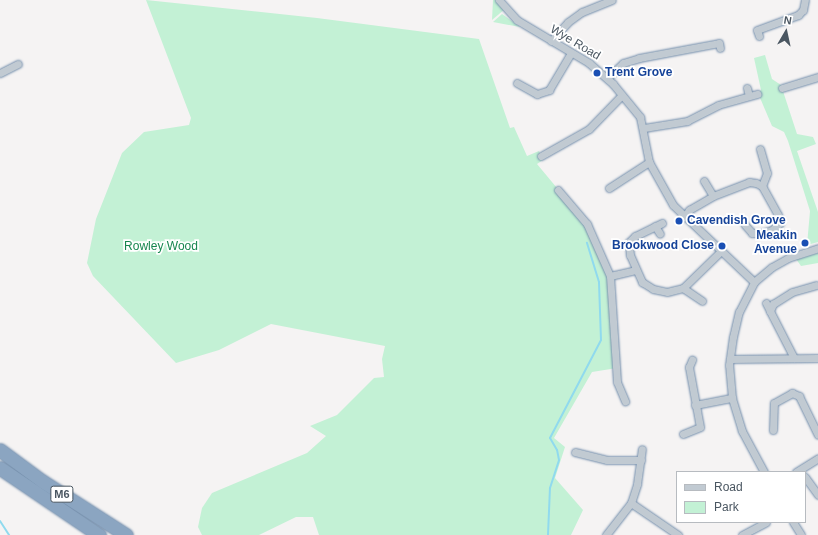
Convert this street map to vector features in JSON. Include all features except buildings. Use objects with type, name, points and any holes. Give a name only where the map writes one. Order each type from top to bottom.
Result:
[{"type":"highway","name":"M6","points":[[0,450],[42,481],[126,535]]},
{"type":"highway","name":"M6","points":[[0,468],[99,535]]},
{"type":"street","name":"Wye Road","points":[[499,0],[509,14],[571,52],[607,78],[640,117],[644,128],[649,162],[663,190],[684,218],[754,282]]},
{"type":"street","points":[[551,41],[568,22],[582,12],[612,0]]},
{"type":"street","points":[[760,30],[792,20],[803,10],[805,0]]},
{"type":"street","points":[[607,78],[623,63],[639,58],[719,43],[720,48]]},
{"type":"street","points":[[517,83],[537,94],[549,90],[571,52]]},
{"type":"street","points":[[0,73],[18,64]]},
{"type":"street","points":[[782,88],[818,77]]},
{"type":"street","points":[[789,78],[790,86]]},
{"type":"street","points":[[644,128],[687,122],[718,105],[753,95],[747,88]]},
{"type":"street","points":[[541,156],[589,130],[622,95]]},
{"type":"street","points":[[760,149],[767,173],[762,186]]},
{"type":"street","points":[[609,188],[649,162]]},
{"type":"street","points":[[704,181],[713,196]]},
{"type":"street","points":[[684,218],[689,210],[713,196],[749,182],[762,186],[778,215],[780,223],[772,230],[762,233],[752,233],[745,225]]},
{"type":"street","points":[[558,190],[587,224],[610,276],[618,384],[625,401]]},
{"type":"street","points":[[662,223],[629,242],[636,270],[642,282],[653,289],[667,292],[684,288],[720,252]]},
{"type":"street","points":[[655,226],[660,234]]},
{"type":"street","points":[[763,471],[742,431],[732,398],[730,359],[739,312],[754,282],[772,267],[788,258],[818,248]]},
{"type":"street","points":[[610,276],[636,270]]},
{"type":"street","points":[[770,310],[773,304],[792,292],[816,285]]},
{"type":"street","points":[[684,288],[702,301]]},
{"type":"street","points":[[766,303],[794,358]]},
{"type":"street","points":[[730,359],[818,358]]},
{"type":"street","points":[[683,434],[700,427],[694,405],[689,367],[692,360]]},
{"type":"street","points":[[773,430],[774,403],[792,393],[799,396],[818,435]]},
{"type":"street","points":[[694,405],[732,398]]},
{"type":"street","points":[[606,535],[630,503],[641,460],[642,449]]},
{"type":"street","points":[[575,452],[607,460],[641,460]]},
{"type":"street","points":[[799,471],[818,458]]},
{"type":"street","points":[[806,478],[818,495]]},
{"type":"street","points":[[630,503],[678,535]]},
{"type":"street","points":[[794,523],[801,535]]},
{"type":"street","points":[[742,535],[752,525]]},
{"type":"green space","name":"Rowley Wood","points":[[146,0],[317,18],[479,39],[510,128],[514,127],[527,156],[539,151],[543,160],[537,164],[587,224],[610,276],[617,368],[592,372],[554,438],[565,447],[555,478],[583,510],[571,535],[319,535],[313,517],[296,517],[259,535],[202,535],[198,527],[202,508],[212,493],[307,453],[326,436],[310,426],[337,415],[374,378],[384,377],[382,359],[385,346],[271,324],[219,350],[176,363],[93,276],[87,263],[96,219],[122,153],[144,132],[189,125],[191,118]]},
{"type":"green space","points":[[493,0],[500,0],[505,9],[492,20]]},
{"type":"green space","points":[[502,14],[520,27],[493,22]]},
{"type":"green space","points":[[765,55],[772,79],[781,85],[797,134],[813,137],[816,144],[797,151],[818,212],[818,242],[807,245],[810,211],[788,141],[784,132],[772,126],[758,93],[761,90],[754,58]]},
{"type":"green space","points":[[818,253],[818,263],[801,266],[796,259]]},
{"type":"waterway","points":[[548,535],[550,488],[559,460],[557,450],[550,438],[601,340],[599,282],[587,243]]},
{"type":"waterway","points":[[0,521],[9,535]]},
{"type":"place","name":"Trent Grove","points":[[597,73]]},
{"type":"place","name":"Cavendish Grove","points":[[679,221]]},
{"type":"place","name":"Meakin Avenue","points":[[805,243]]},
{"type":"place","name":"Brookwood Close","points":[[722,246]]}]
